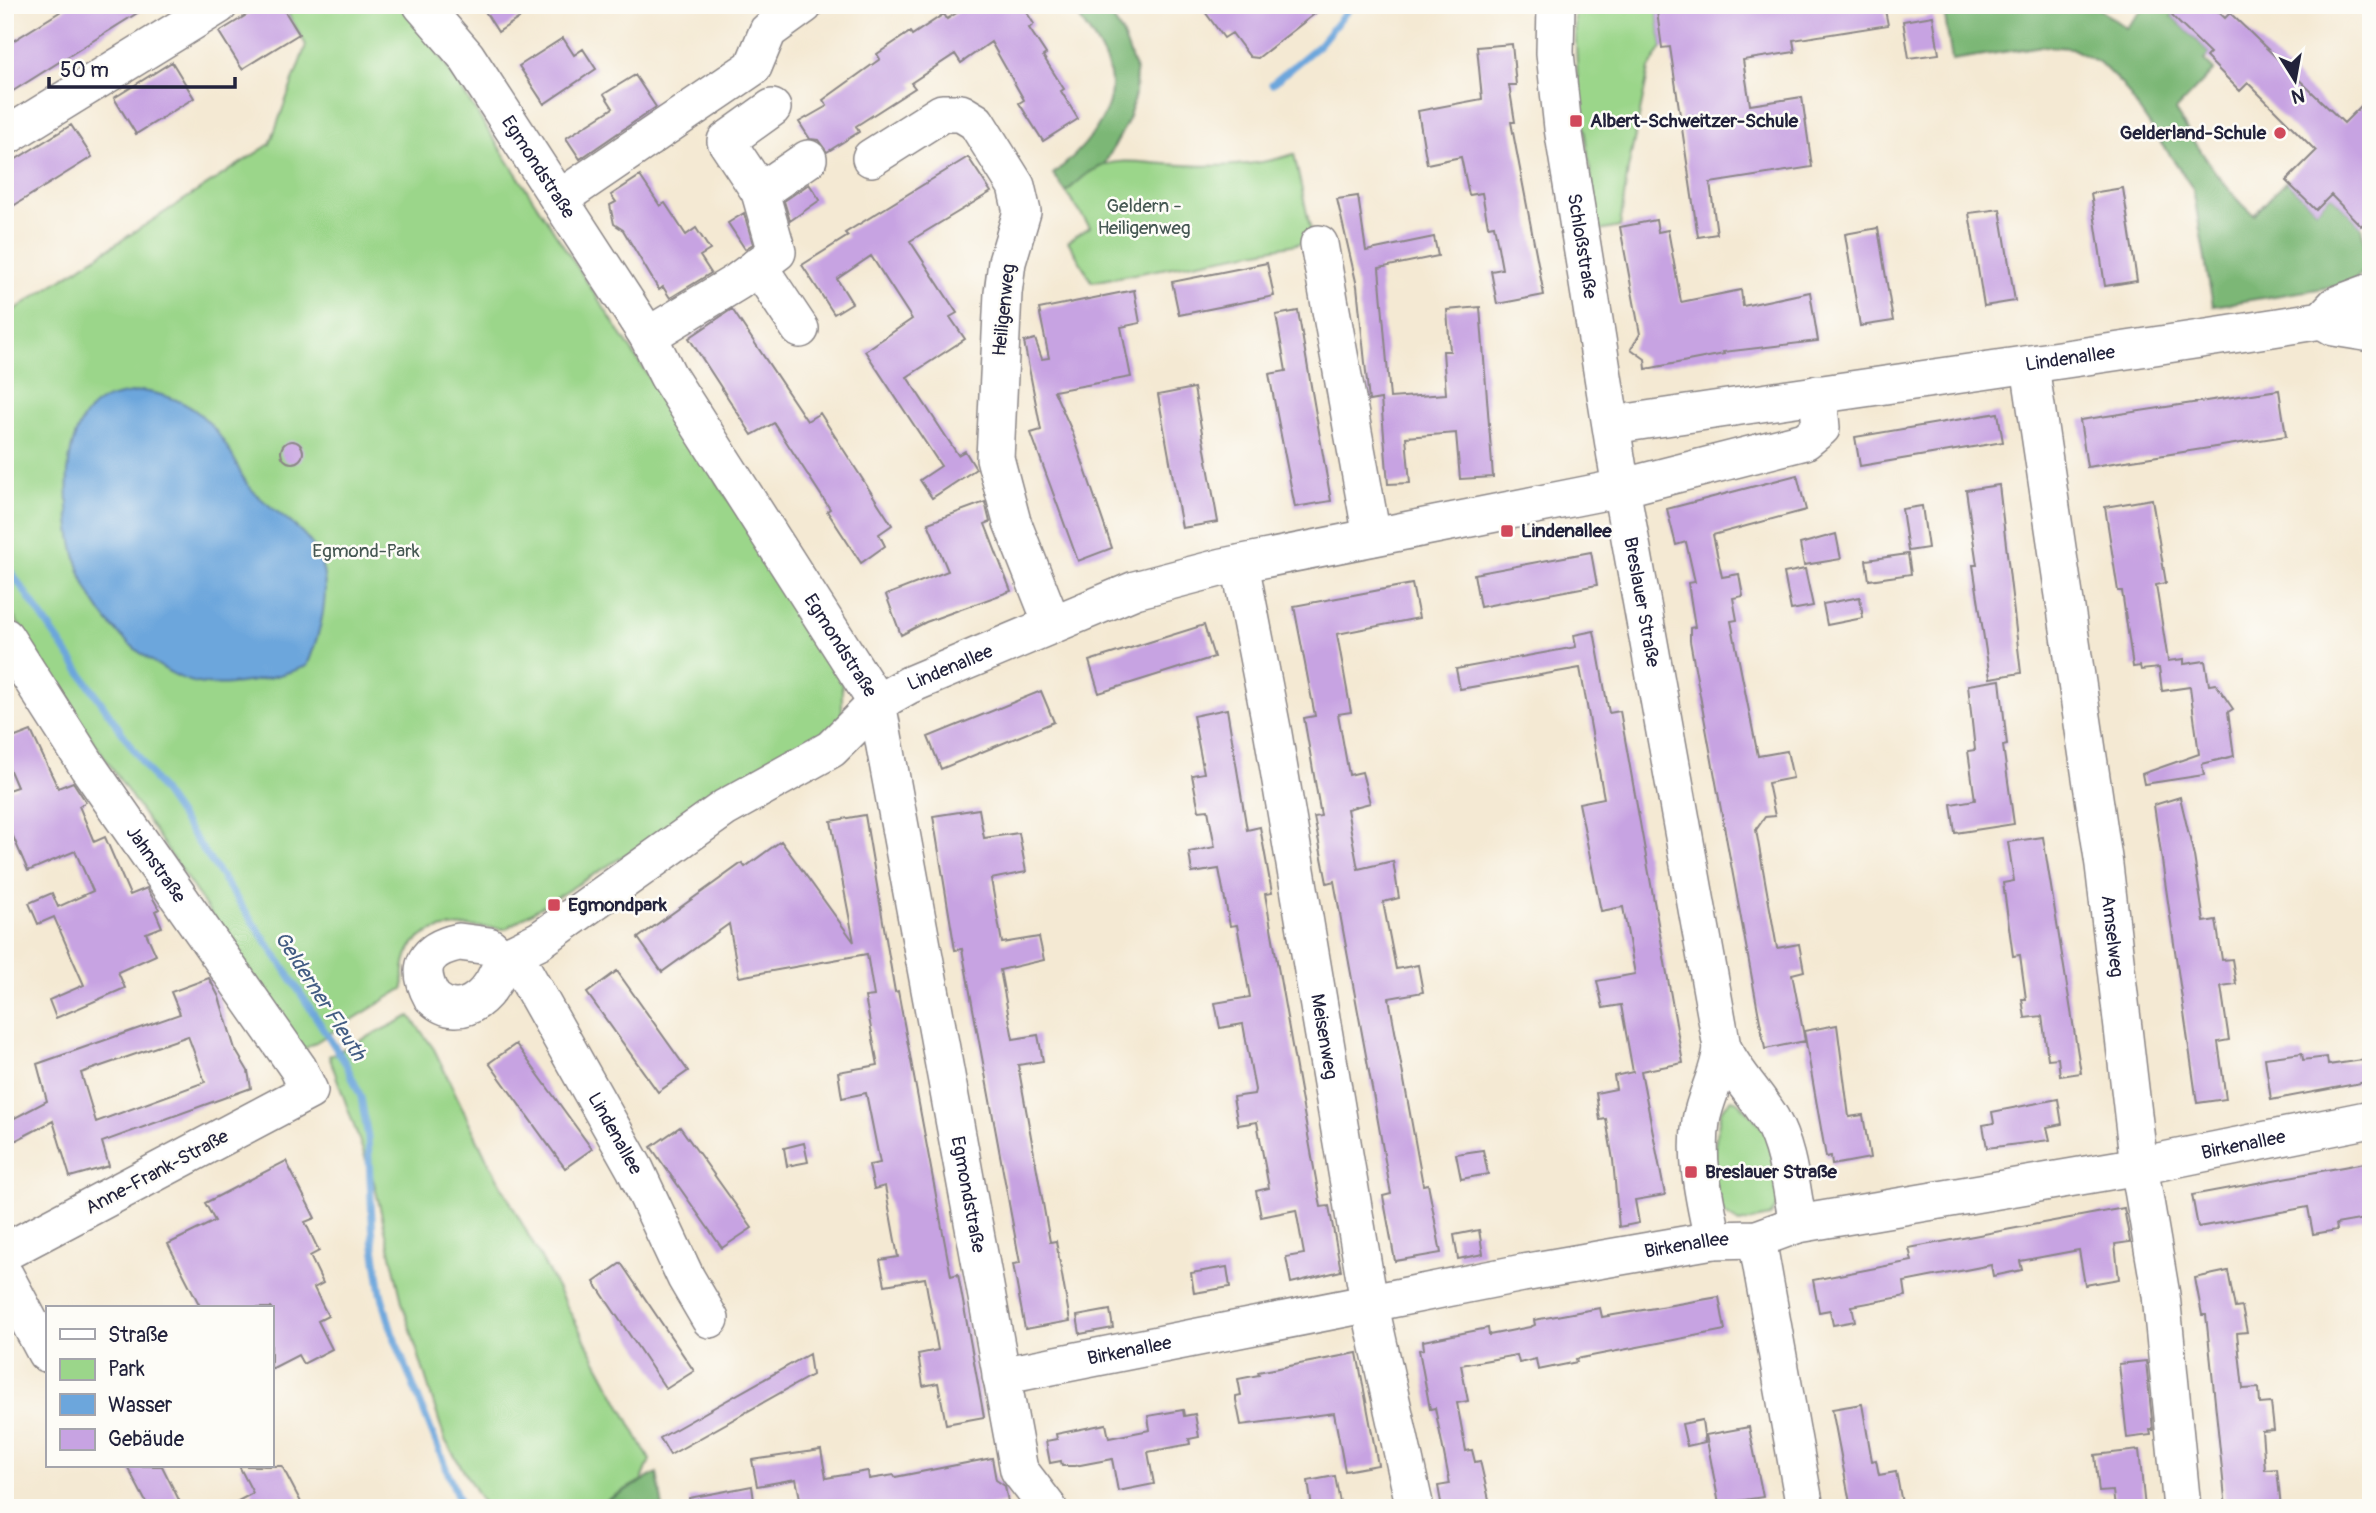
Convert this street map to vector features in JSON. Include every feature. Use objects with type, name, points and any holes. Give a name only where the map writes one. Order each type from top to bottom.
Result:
[{"type":"street","points":[[5,137],[219,5]]},
{"type":"street","name":"Egmondstraße","points":[[422,5],[466,56],[648,336],[668,376],[877,703],[963,1155],[1019,1469],[1046,1507]]},
{"type":"street","points":[[559,199],[753,68],[768,31],[804,5]]},
{"type":"street","name":"Schloßstraße","points":[[1556,5],[1555,52],[1563,128],[1613,425],[1620,488]]},
{"type":"street","points":[[648,336],[777,252],[760,192],[726,141],[772,108]]},
{"type":"street","name":"Heiligenweg","points":[[871,158],[942,113],[961,113],[976,122],[1016,186],[1022,212],[1007,262],[1003,293],[995,458],[1012,522],[1052,623]]},
{"type":"street","points":[[760,192],[808,159]]},
{"type":"street","points":[[1319,244],[1373,537]]},
{"type":"street","points":[[758,266],[800,329]]},
{"type":"street","name":"Lindenallee","points":[[1613,425],[2031,366],[2322,320],[2336,305],[2371,292]]},
{"type":"street","name":"Lindenallee","points":[[2322,320],[2334,327],[2371,332]]},
{"type":"street","name":"Amselweg","points":[[2031,366],[2104,865],[2139,1166],[2161,1296],[2182,1508]]},
{"type":"street","name":"Lindenallee","points":[[710,1319],[686,1278],[635,1169],[508,956],[540,940],[726,808],[831,749],[877,703],[909,685],[1052,623],[1135,590],[1240,564],[1620,488],[1812,438],[1821,428],[1818,394]]},
{"type":"street","name":"Breslauer Straße","points":[[1620,488],[1722,1047],[1733,1069],[1770,1117],[1782,1143],[1798,1224]]},
{"type":"street","name":"Meisenweg","points":[[1240,564],[1273,734],[1369,1302],[1415,1508]]},
{"type":"street","name":"Jahnstraße","points":[[5,637],[88,767],[298,1068],[309,1091]]},
{"type":"street","name":"Breslauer Straße","points":[[1713,1240],[1698,1159],[1702,1118],[1718,1070],[1722,1047]]},
{"type":"street","name":"Anne-Frank-Straße","points":[[5,1252],[309,1091]]},
{"type":"street","name":"Birkenallee","points":[[1002,1376],[1369,1302],[1713,1240],[1758,1239],[1798,1224],[2139,1166],[2371,1119]]},
{"type":"street","points":[[1758,1239],[1805,1508]]},
{"type":"street","points":[[5,1276],[46,1353]]},
{"type":"green space","name":"Egmond-Park","points":[[283,5],[405,5],[409,9],[842,673],[842,722],[505,929],[449,927],[420,938],[410,949],[405,965],[404,988],[303,1050],[84,727],[5,603],[5,316],[270,144],[306,45]]},
{"type":"green space","points":[[1070,5],[1104,5],[1122,33],[1136,71],[1135,94],[1128,121],[1104,165],[1089,172],[1066,192],[1053,174],[1093,134],[1107,108],[1111,81],[1101,50]]},
{"type":"green space","points":[[1574,5],[1656,5],[1662,47],[1649,69],[1628,169],[1620,227],[1599,231],[1578,87]]},
{"type":"green space","points":[[1943,5],[2094,5],[2126,28],[2147,5],[2174,5],[2178,9],[2172,16],[2210,53],[2204,60],[2214,70],[2175,111],[2211,166],[2254,215],[2286,181],[2316,210],[2331,195],[2361,226],[2367,254],[2365,269],[2355,279],[2337,286],[2213,306],[2193,189],[2123,86],[2099,62],[2071,48],[2042,46],[1952,60]]},
{"type":"green space","name":"Geldern - Heiligenweg","points":[[1294,154],[1313,241],[1092,282],[1068,241],[1090,227],[1066,192],[1101,166],[1125,162],[1230,165],[1263,162]]},
{"type":"green space","points":[[410,1016],[434,1049],[485,1155],[650,1460],[642,1480],[593,1508],[486,1508],[445,1440],[402,1302],[374,1182],[329,1056]]},
{"type":"green space","points":[[1732,1099],[1738,1101],[1768,1133],[1781,1200],[1770,1217],[1739,1223],[1722,1212],[1711,1166],[1721,1110]]},
{"type":"green space","points":[[657,1473],[663,1508],[650,1508],[640,1502],[625,1508],[593,1508]]},
{"type":"water","points":[[142,391],[172,398],[196,411],[206,420],[225,443],[248,485],[296,527],[313,546],[323,570],[325,598],[320,626],[307,666],[236,684],[188,681],[150,660],[127,642],[108,622],[94,601],[82,578],[70,527],[68,471],[71,452],[81,423],[93,407],[110,397]]},
{"type":"building","points":[[71,5],[150,5],[5,96],[5,46]]},
{"type":"building","points":[[263,5],[281,5],[299,34],[242,69],[219,32]]},
{"type":"building","points":[[481,5],[539,5],[498,32]]},
{"type":"building","points":[[969,5],[1022,5],[1034,24],[1029,28],[1046,54],[1043,56],[1064,89],[1061,91],[1078,119],[1043,141],[1019,103],[1024,100],[991,42],[961,63],[955,54],[911,83],[915,88],[856,126],[859,132],[827,152],[818,140],[810,139],[799,122],[827,106],[823,100],[880,59],[877,54],[910,32],[912,35],[944,14],[947,19]]},
{"type":"building","points":[[1200,5],[1326,5],[1258,58],[1250,57],[1232,33],[1224,38]]},
{"type":"building","points":[[1656,5],[1884,5],[1888,25],[1793,40],[1795,52],[1743,60],[1750,105],[1802,97],[1812,167],[1710,183],[1717,234],[1698,237],[1670,47],[1662,48]]},
{"type":"building","points":[[2182,5],[2211,5],[2225,18],[2230,13],[2344,123],[2371,96],[2371,216],[2361,226],[2331,195],[2316,210],[2286,181],[2316,151],[2248,83],[2240,91],[2206,57],[2210,53],[2172,16]]},
{"type":"building","points":[[1933,16],[1939,54],[1909,58],[1903,21]]},
{"type":"building","points":[[563,38],[574,55],[583,49],[596,69],[544,104],[519,66]]},
{"type":"building","points":[[1512,44],[1516,85],[1509,85],[1515,122],[1511,122],[1544,295],[1497,304],[1491,271],[1502,269],[1494,225],[1488,226],[1482,193],[1469,195],[1461,157],[1427,164],[1418,111],[1482,99],[1477,47]]},
{"type":"building","points":[[172,62],[194,98],[136,134],[114,98]]},
{"type":"building","points":[[635,75],[656,107],[580,159],[566,138],[613,108],[604,94]]},
{"type":"building","points":[[71,125],[92,157],[5,211],[5,166]]},
{"type":"building","points":[[968,157],[991,192],[910,241],[957,313],[950,317],[965,339],[907,377],[958,455],[965,451],[976,469],[932,498],[920,480],[941,466],[865,351],[912,319],[871,256],[837,279],[852,303],[834,314],[802,265],[848,236],[845,233]]},
{"type":"building","points":[[640,176],[660,206],[665,203],[686,235],[696,228],[710,250],[700,256],[711,273],[670,298],[663,287],[659,290],[623,230],[614,224],[610,205],[616,202],[611,195]]},
{"type":"building","points":[[809,184],[820,200],[790,221],[784,201]]},
{"type":"building","points":[[2123,188],[2137,281],[2105,286],[2091,193]]},
{"type":"building","points":[[1358,196],[1366,251],[1434,237],[1438,256],[1379,268],[1390,398],[1446,394],[1443,351],[1450,351],[1447,310],[1480,307],[1493,477],[1460,479],[1456,433],[1406,437],[1410,483],[1388,484],[1381,399],[1369,401],[1357,286],[1337,199]]},
{"type":"building","points":[[2000,209],[2015,301],[1984,306],[1969,213]]},
{"type":"building","points":[[744,213],[753,244],[745,249],[728,223]]},
{"type":"building","points":[[1656,220],[1658,232],[1668,230],[1681,302],[1741,290],[1743,306],[1810,292],[1818,341],[1723,352],[1724,354],[1646,369],[1645,359],[1631,349],[1640,334],[1620,227]]},
{"type":"building","points":[[1878,228],[1893,321],[1860,326],[1845,234]]},
{"type":"building","points":[[1267,263],[1274,296],[1179,315],[1172,282]]},
{"type":"building","points":[[1134,290],[1140,323],[1121,327],[1131,377],[1054,391],[1072,431],[1112,548],[1078,561],[1031,433],[1041,430],[1024,342],[1035,339],[1042,359],[1049,358],[1039,309]]},
{"type":"building","points":[[732,309],[807,421],[820,413],[892,525],[879,534],[885,546],[861,563],[827,511],[830,509],[774,423],[752,435],[689,338]]},
{"type":"building","points":[[1298,311],[1331,501],[1295,507],[1269,374],[1286,371],[1276,315]]},
{"type":"building","points":[[1194,388],[1218,522],[1182,528],[1158,395]]},
{"type":"building","points":[[2279,390],[2286,436],[2087,467],[2080,420]]},
{"type":"building","points":[[1998,413],[2003,442],[1860,466],[1855,437]]},
{"type":"building","points":[[292,441],[300,444],[303,452],[300,460],[292,463],[284,460],[281,452],[284,444]]},
{"type":"building","points":[[1797,475],[1806,510],[1713,535],[1722,577],[1739,574],[1743,596],[1733,598],[1737,620],[1731,621],[1758,756],[1787,751],[1793,778],[1768,783],[1775,816],[1765,817],[1756,830],[1777,948],[1799,944],[1804,971],[1792,974],[1805,1041],[1765,1049],[1690,641],[1690,628],[1695,627],[1688,583],[1695,582],[1686,542],[1676,545],[1667,509]]},
{"type":"building","points":[[1999,485],[2021,673],[1990,678],[1973,565],[1977,565],[1966,490]]},
{"type":"building","points":[[2152,499],[2166,583],[2156,585],[2168,661],[2184,659],[2184,664],[2205,661],[2209,685],[2216,684],[2233,709],[2228,712],[2234,756],[2202,764],[2204,775],[2144,784],[2142,774],[2199,754],[2190,687],[2162,691],[2159,668],[2141,670],[2140,666],[2133,667],[2122,591],[2118,591],[2105,507]]},
{"type":"building","points":[[985,502],[990,522],[985,524],[1011,591],[926,622],[901,635],[886,595],[948,571],[928,523]]},
{"type":"building","points":[[1922,506],[1928,548],[1908,551],[1902,509]]},
{"type":"building","points":[[1836,534],[1841,559],[1804,565],[1800,544]]},
{"type":"building","points":[[1591,552],[1597,585],[1480,607],[1474,574]]},
{"type":"building","points":[[1908,554],[1911,574],[1869,580],[1866,560]]},
{"type":"building","points":[[1805,569],[1813,606],[1791,610],[1784,573]]},
{"type":"building","points":[[1412,584],[1419,618],[1337,634],[1351,712],[1338,714],[1349,775],[1362,772],[1370,803],[1347,809],[1358,869],[1393,861],[1399,898],[1383,902],[1396,969],[1418,965],[1423,992],[1389,998],[1423,1185],[1428,1184],[1441,1253],[1395,1261],[1383,1196],[1391,1194],[1374,1099],[1334,881],[1327,883],[1314,817],[1321,816],[1304,718],[1315,716],[1294,606]]},
{"type":"building","points":[[1860,597],[1863,618],[1827,625],[1823,604]]},
{"type":"building","points":[[1204,625],[1214,657],[1099,693],[1089,661]]},
{"type":"building","points":[[1594,631],[1609,713],[1620,711],[1683,1063],[1641,1071],[1665,1195],[1635,1200],[1639,1223],[1619,1227],[1606,1119],[1600,1120],[1596,1093],[1616,1089],[1614,1076],[1633,1072],[1621,1005],[1603,1008],[1597,981],[1635,974],[1623,907],[1601,911],[1579,803],[1604,798],[1580,668],[1460,689],[1456,669],[1576,647],[1574,635]]},
{"type":"building","points":[[2000,680],[2007,745],[2003,746],[2014,824],[1955,833],[1951,804],[1975,800],[1968,751],[1975,750],[1968,685]]},
{"type":"building","points":[[1041,691],[1054,722],[941,769],[928,737]]},
{"type":"building","points":[[1227,709],[1247,830],[1260,827],[1272,893],[1265,894],[1321,1207],[1329,1206],[1341,1271],[1291,1283],[1286,1257],[1304,1254],[1296,1210],[1261,1217],[1256,1191],[1269,1188],[1257,1122],[1238,1125],[1233,1097],[1254,1094],[1255,1090],[1243,1024],[1220,1028],[1215,1003],[1250,997],[1237,925],[1230,926],[1219,869],[1192,873],[1189,852],[1215,847],[1208,810],[1199,811],[1192,775],[1204,773],[1193,716]]},
{"type":"building","points":[[31,731],[58,788],[73,782],[86,802],[79,806],[94,842],[105,837],[130,895],[147,888],[159,909],[155,911],[162,927],[146,933],[156,955],[118,972],[125,988],[56,1018],[49,1000],[84,985],[54,917],[38,924],[29,903],[52,893],[58,907],[93,891],[75,851],[28,871],[5,818],[5,791],[17,787],[5,759],[5,741]]},
{"type":"building","points":[[2180,797],[2194,856],[2204,922],[2216,920],[2222,960],[2232,959],[2236,984],[2221,986],[2229,1040],[2218,1042],[2226,1099],[2197,1103],[2154,805]]},
{"type":"building","points":[[979,809],[984,838],[1019,833],[1026,872],[991,879],[1002,943],[1039,937],[1044,960],[1000,970],[1013,1039],[1038,1035],[1043,1061],[1018,1065],[1050,1242],[1056,1241],[1070,1321],[1025,1329],[1013,1264],[1020,1263],[962,949],[955,950],[933,816]]},
{"type":"building","points":[[865,815],[895,992],[898,991],[951,1276],[958,1274],[984,1417],[946,1424],[938,1383],[923,1386],[918,1354],[938,1350],[925,1278],[885,1285],[880,1260],[898,1257],[885,1186],[874,1189],[869,1165],[880,1163],[866,1093],[842,1098],[838,1072],[878,1065],[865,997],[874,996],[867,954],[739,977],[729,924],[662,972],[638,938],[742,863],[745,867],[781,841],[854,942],[831,821]]},
{"type":"building","points":[[2043,837],[2081,1073],[2060,1076],[2058,1058],[2048,1059],[2042,1016],[2025,1018],[2022,999],[2026,999],[2020,955],[2013,956],[2003,883],[2014,881],[2008,842]]},
{"type":"building","points":[[617,971],[688,1071],[658,1092],[587,993]]},
{"type":"building","points":[[209,978],[219,997],[235,1049],[248,1071],[251,1088],[102,1142],[109,1166],[70,1177],[53,1121],[5,1146],[5,1123],[47,1101],[37,1064],[180,1014],[171,992]],"holes":[[[188,1036],[205,1082],[96,1122],[81,1073]]]},
{"type":"building","points":[[1837,1025],[1849,1117],[1863,1115],[1870,1158],[1832,1165],[1831,1156],[1826,1157],[1804,1031]]},
{"type":"building","points":[[516,1044],[592,1149],[565,1168],[489,1063]]},
{"type":"building","points":[[2302,1053],[2303,1060],[2327,1057],[2328,1065],[2363,1060],[2366,1082],[2271,1100],[2265,1058]]},
{"type":"building","points":[[2058,1099],[2062,1124],[2047,1127],[2050,1140],[1987,1148],[1983,1125],[1994,1123],[1992,1112]]},
{"type":"building","points":[[680,1127],[752,1228],[722,1248],[651,1147]]},
{"type":"building","points":[[804,1143],[808,1162],[787,1166],[784,1148]]},
{"type":"building","points":[[1483,1150],[1488,1174],[1461,1179],[1456,1154]]},
{"type":"building","points":[[286,1161],[315,1218],[305,1222],[319,1251],[310,1256],[323,1283],[314,1288],[328,1316],[318,1321],[332,1349],[303,1364],[298,1355],[273,1368],[273,1306],[200,1306],[168,1244],[215,1221],[205,1203]]},
{"type":"building","points":[[2365,1163],[2371,1196],[2371,1218],[2336,1224],[2337,1230],[2313,1234],[2308,1207],[2198,1227],[2192,1195]]},
{"type":"building","points":[[2124,1208],[2130,1242],[2115,1244],[2119,1279],[2085,1285],[2079,1250],[2020,1261],[2022,1270],[1993,1276],[1991,1265],[1904,1282],[1906,1296],[1852,1306],[1855,1321],[1833,1325],[1830,1310],[1819,1312],[1813,1280],[1912,1261],[1909,1248]]},
{"type":"building","points":[[1479,1230],[1483,1254],[1458,1259],[1454,1235]]},
{"type":"building","points":[[621,1263],[694,1371],[666,1389],[594,1282]]},
{"type":"building","points":[[1227,1267],[1230,1287],[1194,1293],[1191,1273]]},
{"type":"building","points":[[2228,1271],[2235,1308],[2242,1307],[2247,1332],[2237,1333],[2243,1389],[2259,1388],[2260,1404],[2271,1403],[2274,1430],[2262,1431],[2265,1470],[2277,1469],[2281,1508],[2226,1508],[2206,1315],[2202,1315],[2195,1278]]},
{"type":"building","points":[[1719,1297],[1725,1330],[1576,1359],[1577,1362],[1538,1370],[1536,1359],[1519,1363],[1517,1355],[1461,1365],[1468,1401],[1457,1403],[1466,1451],[1472,1450],[1475,1462],[1480,1461],[1491,1508],[1442,1508],[1438,1486],[1450,1484],[1435,1408],[1430,1409],[1419,1350],[1424,1349],[1423,1341],[1488,1328],[1489,1335],[1530,1327],[1535,1325],[1534,1320],[1600,1308],[1602,1317]]},
{"type":"building","points":[[1110,1310],[1113,1328],[1080,1334],[1077,1316]]},
{"type":"building","points":[[1357,1353],[1378,1465],[1345,1471],[1334,1413],[1241,1425],[1236,1400],[1236,1396],[1241,1395],[1238,1379],[1259,1375],[1258,1372]]},
{"type":"building","points":[[809,1354],[812,1375],[670,1455],[660,1438]]},
{"type":"building","points":[[2146,1361],[2153,1430],[2150,1430],[2151,1435],[2127,1438],[2119,1364]]},
{"type":"building","points":[[1862,1404],[1872,1461],[1876,1460],[1879,1475],[1896,1472],[1903,1508],[1851,1508],[1832,1409]]},
{"type":"building","points":[[1183,1410],[1184,1416],[1195,1414],[1199,1437],[1189,1439],[1190,1444],[1148,1452],[1154,1484],[1118,1491],[1112,1459],[1075,1466],[1062,1466],[1061,1461],[1050,1463],[1046,1441],[1057,1439],[1056,1434],[1106,1424],[1109,1438],[1150,1430],[1148,1416]]},
{"type":"building","points":[[1702,1420],[1705,1442],[1687,1446],[1682,1424]]},
{"type":"building","points":[[1749,1427],[1763,1497],[1719,1504],[1706,1435]]},
{"type":"building","points":[[821,1450],[826,1478],[868,1471],[869,1479],[895,1477],[992,1458],[996,1480],[1005,1486],[1008,1502],[978,1508],[802,1508],[796,1479],[757,1486],[752,1460]]},
{"type":"building","points":[[2139,1450],[2145,1508],[2115,1508],[2113,1491],[2099,1492],[2095,1455]]},
{"type":"building","points":[[282,1466],[304,1508],[225,1508],[253,1493],[240,1468]]},
{"type":"building","points":[[128,1468],[163,1468],[183,1508],[149,1508]]},
{"type":"building","points":[[1335,1476],[1341,1508],[1312,1508],[1308,1481]]},
{"type":"building","points":[[752,1486],[755,1508],[690,1508],[689,1498]]},
{"type":"waterway","points":[[1272,84],[1319,45],[1352,5]]},
{"type":"waterway","name":"Gelderner Fleuth","points":[[5,563],[281,963],[346,1064],[361,1097],[368,1138],[373,1240],[381,1293],[392,1332],[462,1508]]},
{"type":"place","name":"Albert-Schweitzer-Schule","points":[[1576,121]]},
{"type":"place","name":"Gelderland-Schule","points":[[2280,133]]},
{"type":"place","name":"Lindenallee","points":[[1507,531]]},
{"type":"place","name":"Egmondpark","points":[[554,905]]},
{"type":"place","name":"Breslauer Straße","points":[[1691,1172]]}]
